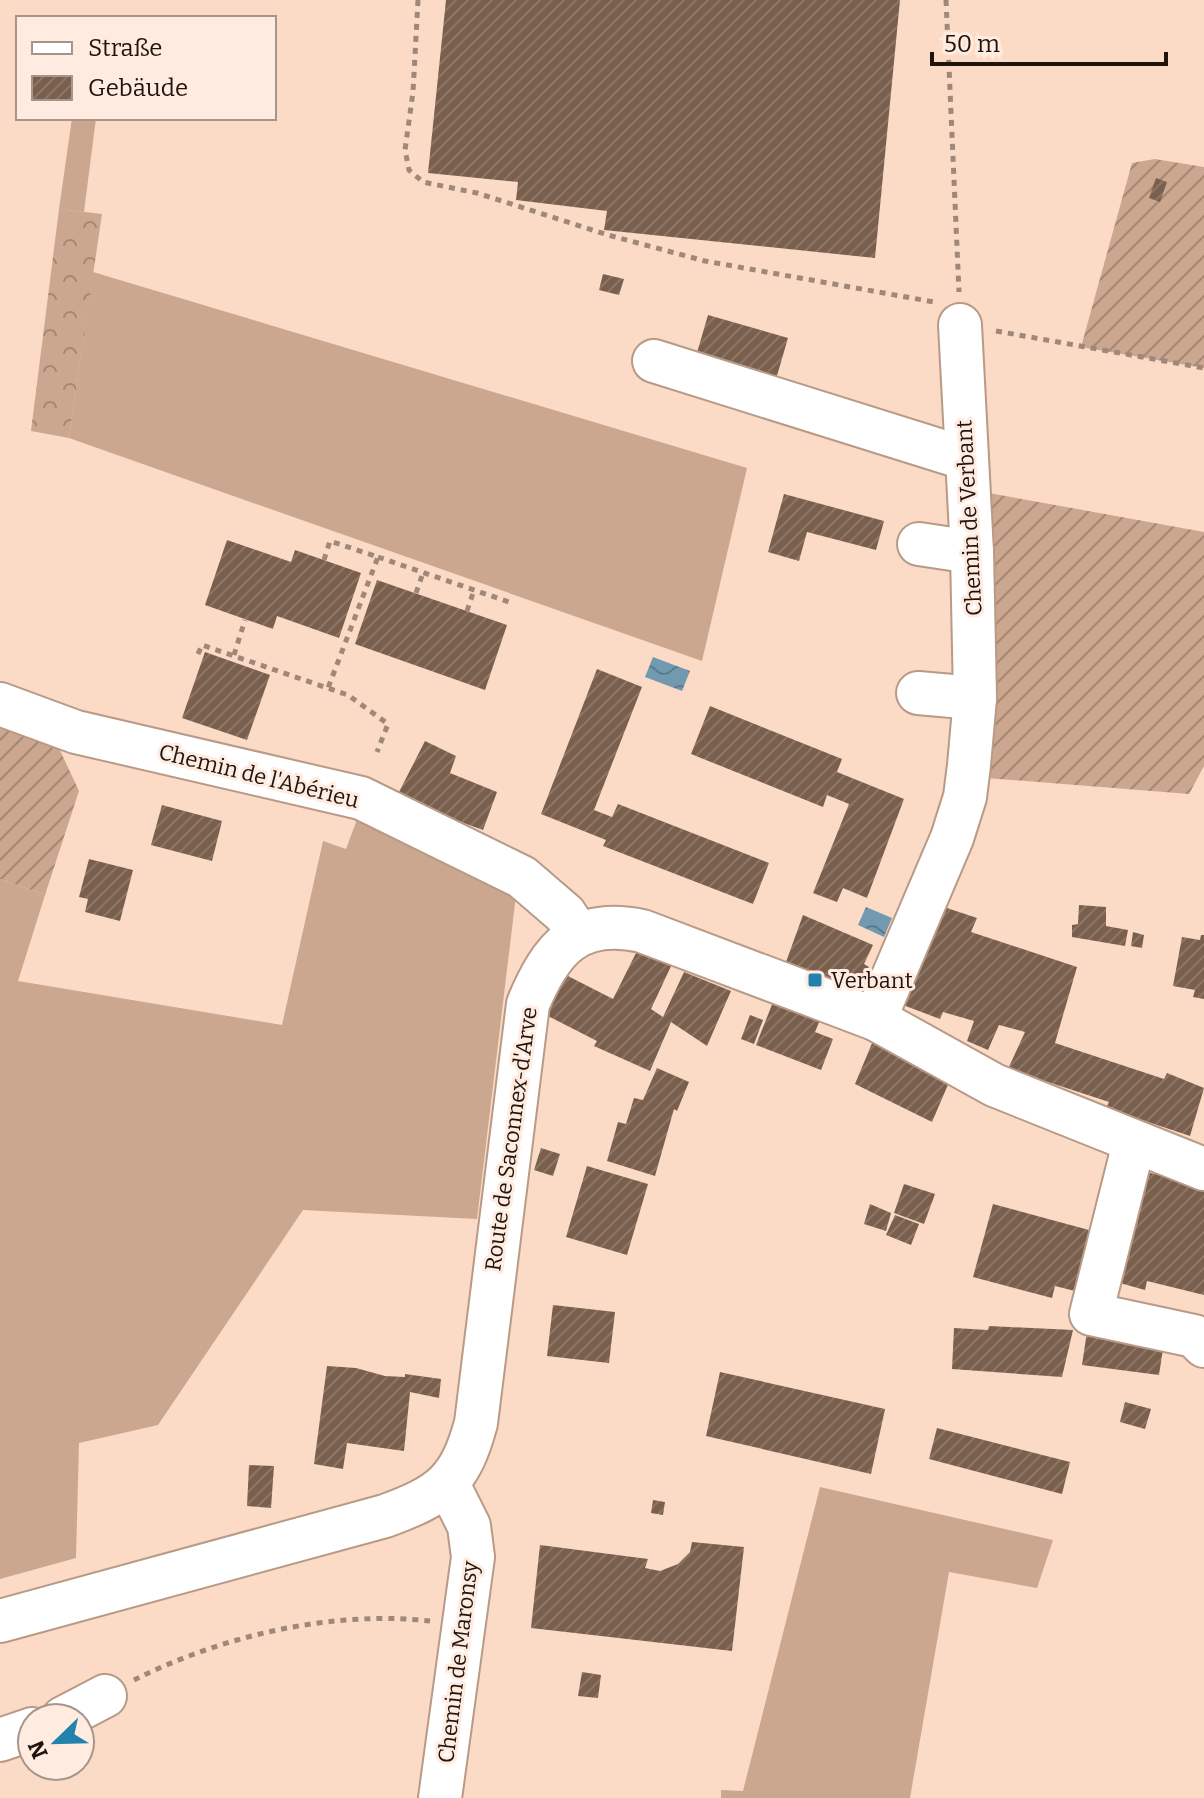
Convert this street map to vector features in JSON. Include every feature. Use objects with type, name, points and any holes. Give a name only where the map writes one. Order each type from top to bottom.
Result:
[{"type":"street","name":"Chemin de Verbant","points":[[875,1019],[952,838],[965,797],[975,698],[972,552],[960,314]]},
{"type":"street","points":[[654,361],[967,459]]},
{"type":"street","points":[[919,544],[972,552]]},
{"type":"street","points":[[918,693],[975,698]]},
{"type":"street","name":"Chemin de l'Abérieu","points":[[0,704],[76,732],[361,798],[522,877],[565,914],[579,935]]},
{"type":"street","points":[[579,935],[610,927],[642,931],[875,1019],[994,1085],[1204,1169]]},
{"type":"street","name":"Route de Saconnex-d'Arve","points":[[0,1621],[385,1516],[433,1496],[461,1470],[476,1423],[528,1004],[553,953],[579,935]]},
{"type":"street","points":[[1134,1143],[1091,1314],[1194,1336],[1204,1346]]},
{"type":"street","name":"Chemin de Maronsy","points":[[440,1798],[473,1557],[472,1535],[448,1484]]},
{"type":"street","points":[[94,1702],[105,1696]]},
{"type":"path","points":[[418,0],[413,103],[405,150],[409,170],[423,182],[477,193],[608,235],[705,261],[866,288],[960,314],[1204,368]]},
{"type":"path","points":[[946,0],[960,314]]},
{"type":"path","points":[[324,560],[330,541],[512,603]]},
{"type":"path","points":[[328,688],[378,557]]},
{"type":"path","points":[[416,593],[423,573]]},
{"type":"path","points":[[467,611],[474,590]]},
{"type":"path","points":[[234,655],[245,620]]},
{"type":"path","points":[[198,654],[202,645],[348,695],[388,724],[377,752]]},
{"type":"path","points":[[105,1696],[174,1662],[307,1625],[369,1618],[464,1625]]},
{"type":"green space","points":[[72,120],[96,120],[84,212],[59,209]]},
{"type":"green space","points":[[1155,159],[1204,167],[1204,368],[1081,347],[1132,163]]},
{"type":"green space","points":[[59,209],[102,214],[69,438],[31,431]]},
{"type":"green space","points":[[93,272],[747,468],[702,661],[69,438]]},
{"type":"green space","points":[[978,491],[1204,532],[1204,766],[1189,794],[986,778]]},
{"type":"green space","points":[[0,723],[58,746],[79,791],[45,895],[0,879]]},
{"type":"green space","points":[[359,814],[516,895],[477,1219],[303,1210],[158,1425],[79,1443],[76,1558],[0,1579],[0,879],[45,895],[18,981],[282,1025],[323,841],[346,849]]},
{"type":"green space","points":[[820,1487],[1053,1540],[1037,1588],[949,1572],[910,1798],[721,1798],[721,1790],[743,1791]]},
{"type":"water","points":[[653,657],[690,671],[682,691],[645,677]]},
{"type":"water","points":[[866,907],[892,918],[884,937],[858,925]]},
{"type":"building","points":[[446,0],[900,0],[875,258],[604,230],[607,211],[516,200],[518,182],[428,173]]},
{"type":"building","points":[[1156,178],[1167,182],[1160,202],[1149,198]]},
{"type":"building","points":[[603,274],[624,279],[619,295],[599,290]]},
{"type":"building","points":[[708,315],[788,338],[774,386],[694,363]]},
{"type":"building","points":[[784,494],[884,521],[876,550],[807,532],[799,561],[768,552]]},
{"type":"building","points":[[227,540],[291,562],[295,550],[361,573],[339,638],[277,616],[273,629],[205,605]]},
{"type":"building","points":[[377,580],[507,625],[485,690],[355,644]]},
{"type":"building","points":[[205,652],[270,675],[247,740],[182,718]]},
{"type":"building","points":[[597,669],[642,687],[594,810],[612,817],[618,804],[769,863],[753,904],[603,846],[606,840],[541,814]]},
{"type":"building","points":[[710,706],[842,759],[837,772],[904,799],[867,898],[843,888],[837,902],[813,893],[849,804],[827,795],[823,807],[691,754]]},
{"type":"building","points":[[425,741],[456,756],[450,773],[497,792],[483,830],[439,814],[399,792]]},
{"type":"building","points":[[162,805],[222,821],[212,861],[151,845]]},
{"type":"building","points":[[89,859],[133,870],[120,921],[85,912],[88,899],[79,897]]},
{"type":"building","points":[[938,905],[977,918],[971,932],[1077,967],[1055,1043],[1164,1079],[1167,1073],[1204,1088],[1190,1136],[1106,1108],[1109,1102],[1008,1069],[1025,1032],[999,1025],[988,1050],[967,1041],[974,1021],[943,1012],[940,1019],[903,1005]]},
{"type":"building","points":[[1079,905],[1106,907],[1106,926],[1128,930],[1125,946],[1072,937],[1072,925],[1078,924]]},
{"type":"building","points":[[803,915],[873,945],[864,964],[869,967],[858,994],[786,962]]},
{"type":"building","points":[[1133,932],[1144,935],[1142,948],[1131,946]]},
{"type":"building","points":[[1204,935],[1204,999],[1193,997],[1195,990],[1173,986],[1182,937],[1200,940]]},
{"type":"building","points":[[638,949],[672,964],[651,1009],[663,1017],[684,972],[731,991],[707,1046],[671,1022],[650,1071],[594,1046],[597,1041],[546,1015],[566,975],[613,999]]},
{"type":"building","points":[[773,1002],[820,1020],[815,1032],[833,1039],[821,1070],[756,1045]]},
{"type":"building","points":[[750,1015],[763,1020],[754,1044],[741,1039]]},
{"type":"building","points":[[875,1036],[919,1055],[915,1066],[936,1075],[953,1073],[932,1122],[855,1084]]},
{"type":"building","points":[[657,1068],[689,1082],[677,1111],[674,1109],[655,1176],[607,1161],[618,1122],[626,1124],[634,1098],[643,1100]]},
{"type":"building","points":[[541,1148],[560,1154],[553,1176],[534,1170]]},
{"type":"building","points":[[587,1166],[648,1184],[627,1255],[566,1237]]},
{"type":"building","points":[[1137,1170],[1204,1185],[1204,1295],[1147,1281],[1145,1290],[1109,1280]]},
{"type":"building","points":[[904,1184],[935,1194],[924,1224],[894,1213]]},
{"type":"building","points":[[870,1204],[891,1213],[886,1231],[864,1224]]},
{"type":"building","points":[[993,1204],[1100,1233],[1083,1293],[1055,1286],[1052,1298],[973,1277]]},
{"type":"building","points":[[895,1215],[919,1224],[911,1245],[886,1235]]},
{"type":"building","points":[[553,1305],[615,1312],[609,1363],[547,1356]]},
{"type":"building","points":[[1088,1325],[1165,1336],[1159,1375],[1082,1365]]},
{"type":"building","points":[[989,1326],[1073,1330],[1062,1377],[952,1369],[954,1328],[988,1330]]},
{"type":"building","points":[[327,1366],[356,1368],[385,1376],[405,1377],[405,1374],[441,1379],[439,1398],[410,1392],[404,1451],[347,1443],[343,1469],[314,1464]]},
{"type":"building","points":[[720,1372],[885,1409],[871,1474],[706,1436]]},
{"type":"building","points":[[1125,1402],[1151,1409],[1145,1429],[1120,1422]]},
{"type":"building","points":[[937,1428],[1070,1462],[1062,1494],[929,1459]]},
{"type":"building","points":[[249,1465],[274,1466],[271,1508],[247,1506]]},
{"type":"building","points":[[653,1500],[665,1502],[663,1515],[651,1513]]},
{"type":"building","points":[[692,1542],[744,1547],[732,1651],[531,1628],[540,1545],[648,1559],[645,1568],[660,1571],[678,1564],[690,1552]]},
{"type":"building","points":[[582,1672],[601,1675],[598,1698],[578,1696]]},
{"type":"place","name":"Verbant","points":[[815,980]]}]
